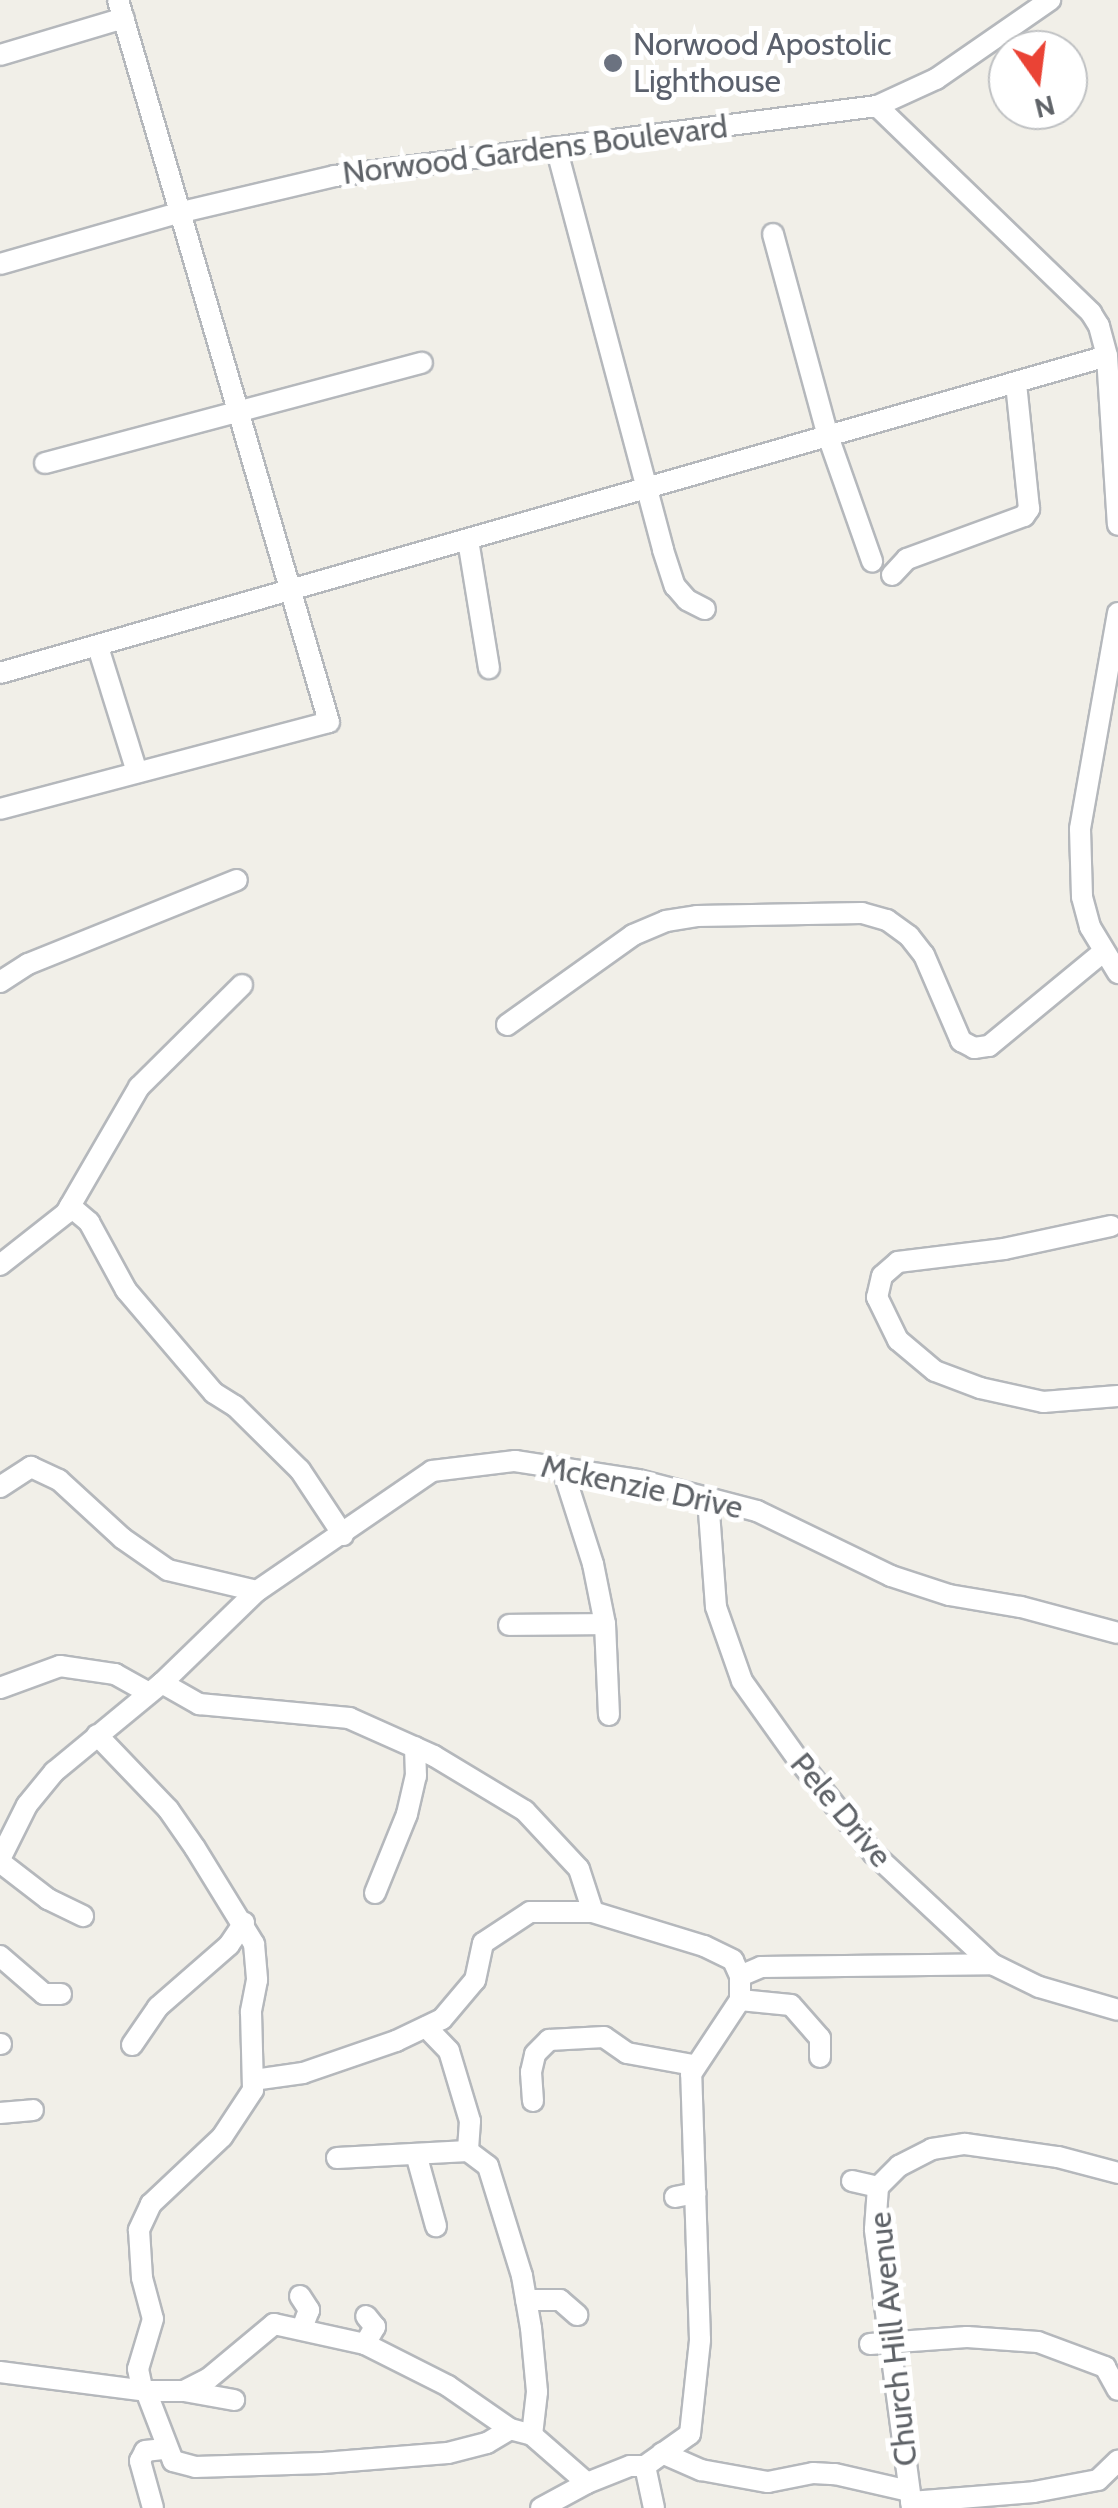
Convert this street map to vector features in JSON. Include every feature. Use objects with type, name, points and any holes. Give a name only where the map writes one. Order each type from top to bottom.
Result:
[{"type":"street","name":"Norwood Gardens Boulevard","points":[[0,264],[178,213],[336,176],[877,106],[936,80],[1050,0]]},
{"type":"street","points":[[0,55],[121,9],[329,722],[0,809]]},
{"type":"street","points":[[877,106],[1108,328],[1118,524]]},
{"type":"street","points":[[556,147],[675,586],[687,600],[705,609]]},
{"type":"street","points":[[772,234],[828,436],[872,560]]},
{"type":"street","points":[[0,673],[1107,356]]},
{"type":"street","points":[[45,463],[422,363]]},
{"type":"street","points":[[892,575],[907,559],[1024,516],[1029,509],[1016,384]]},
{"type":"street","points":[[468,540],[490,668]]},
{"type":"street","points":[[1118,613],[1080,829],[1082,897],[1104,952],[1118,972]]},
{"type":"street","points":[[98,646],[137,772]]},
{"type":"street","points":[[0,982],[28,964],[237,880]]},
{"type":"street","points":[[507,1026],[633,934],[666,921],[697,916],[862,913],[886,920],[909,936],[924,955],[961,1041],[974,1048],[989,1046],[1104,952]]},
{"type":"street","points":[[0,1264],[70,1206],[140,1087],[242,984]]},
{"type":"street","points":[[70,1206],[89,1222],[126,1290],[214,1393],[236,1406],[300,1470],[343,1536]]},
{"type":"street","points":[[1110,1226],[1004,1249],[898,1262],[882,1276],[878,1297],[898,1340],[935,1371],[980,1388],[1043,1402],[1118,1396]]},
{"type":"street","name":"Mckenzie Drive","points":[[0,1860],[27,1805],[54,1772],[155,1688],[256,1591],[343,1536],[432,1471],[515,1462],[638,1480],[758,1511],[890,1576],[949,1595],[1021,1607],[1118,1633]]},
{"type":"street","points":[[0,1486],[31,1467],[60,1480],[122,1538],[168,1570],[256,1591]]},
{"type":"street","points":[[563,1470],[593,1564],[604,1624],[609,1715]]},
{"type":"street","name":"Pele Drive","points":[[708,1498],[716,1606],[742,1681],[873,1853],[992,1964],[1039,1986],[1118,2010]]},
{"type":"street","points":[[509,1625],[604,1624]]},
{"type":"street","points":[[0,1688],[60,1666],[115,1674],[198,1704],[349,1718],[415,1747],[524,1811],[579,1868],[593,1912]]},
{"type":"street","points":[[97,1735],[168,1809],[254,1944],[257,1980],[251,2012],[253,2090],[222,2137],[151,2204],[139,2230],[142,2278],[153,2319],[138,2368],[165,2449],[173,2462],[195,2467],[323,2464],[448,2453],[487,2443],[510,2430]]},
{"type":"street","points":[[375,1893],[407,1814],[416,1776],[415,1747]]},
{"type":"street","points":[[0,1860],[48,1900],[83,1916]]},
{"type":"street","points":[[254,2080],[303,2072],[442,2019],[475,1980],[484,1944],[530,1912],[593,1912],[704,1946],[733,1960],[740,1976],[740,2000],[693,2065],[685,2195],[687,2284],[700,2340],[690,2434],[654,2459],[587,2483],[541,2508]]},
{"type":"street","points":[[132,2045],[158,2007],[228,1945],[244,1924]]},
{"type":"street","points":[[0,1956],[44,1994],[61,1994]]},
{"type":"street","points":[[740,1976],[762,1967],[992,1964]]},
{"type":"street","points":[[740,2000],[790,2005],[820,2038],[820,2057]]},
{"type":"street","points":[[426,2027],[450,2051],[470,2120],[468,2151]]},
{"type":"street","points":[[533,2101],[530,2072],[535,2054],[549,2040],[604,2036],[627,2053],[693,2065]]},
{"type":"street","points":[[0,2113],[33,2110]]},
{"type":"street","name":"Church Hill Avenue","points":[[911,2500],[880,2342],[874,2230],[878,2187],[899,2166],[932,2149],[964,2144],[1058,2156],[1118,2173]]},
{"type":"street","points":[[337,2158],[468,2151],[488,2166],[526,2300],[537,2392],[532,2435]]},
{"type":"street","points":[[416,2154],[436,2226]]},
{"type":"street","points":[[852,2181],[878,2187]]},
{"type":"street","points":[[300,2296],[309,2310],[302,2328]]},
{"type":"street","points":[[526,2300],[560,2300],[577,2314]]},
{"type":"street","points":[[365,2344],[376,2327],[366,2316]]},
{"type":"street","points":[[184,2391],[208,2378],[265,2328],[274,2324],[302,2328],[365,2344],[448,2386],[510,2430],[532,2435],[587,2483]]},
{"type":"street","points":[[880,2342],[968,2337],[1038,2342],[1105,2367],[1118,2390]]},
{"type":"street","points":[[0,2372],[234,2400]]},
{"type":"street","points":[[153,2508],[140,2460],[145,2451],[165,2449]]},
{"type":"street","points":[[654,2459],[768,2482],[824,2474],[911,2500],[1034,2492],[1098,2480],[1118,2460]]},
{"type":"street","points":[[654,2459],[654,2508]]},
{"type":"place","name":"Norwood Apostolic Lighthouse","points":[[613,63]]}]
